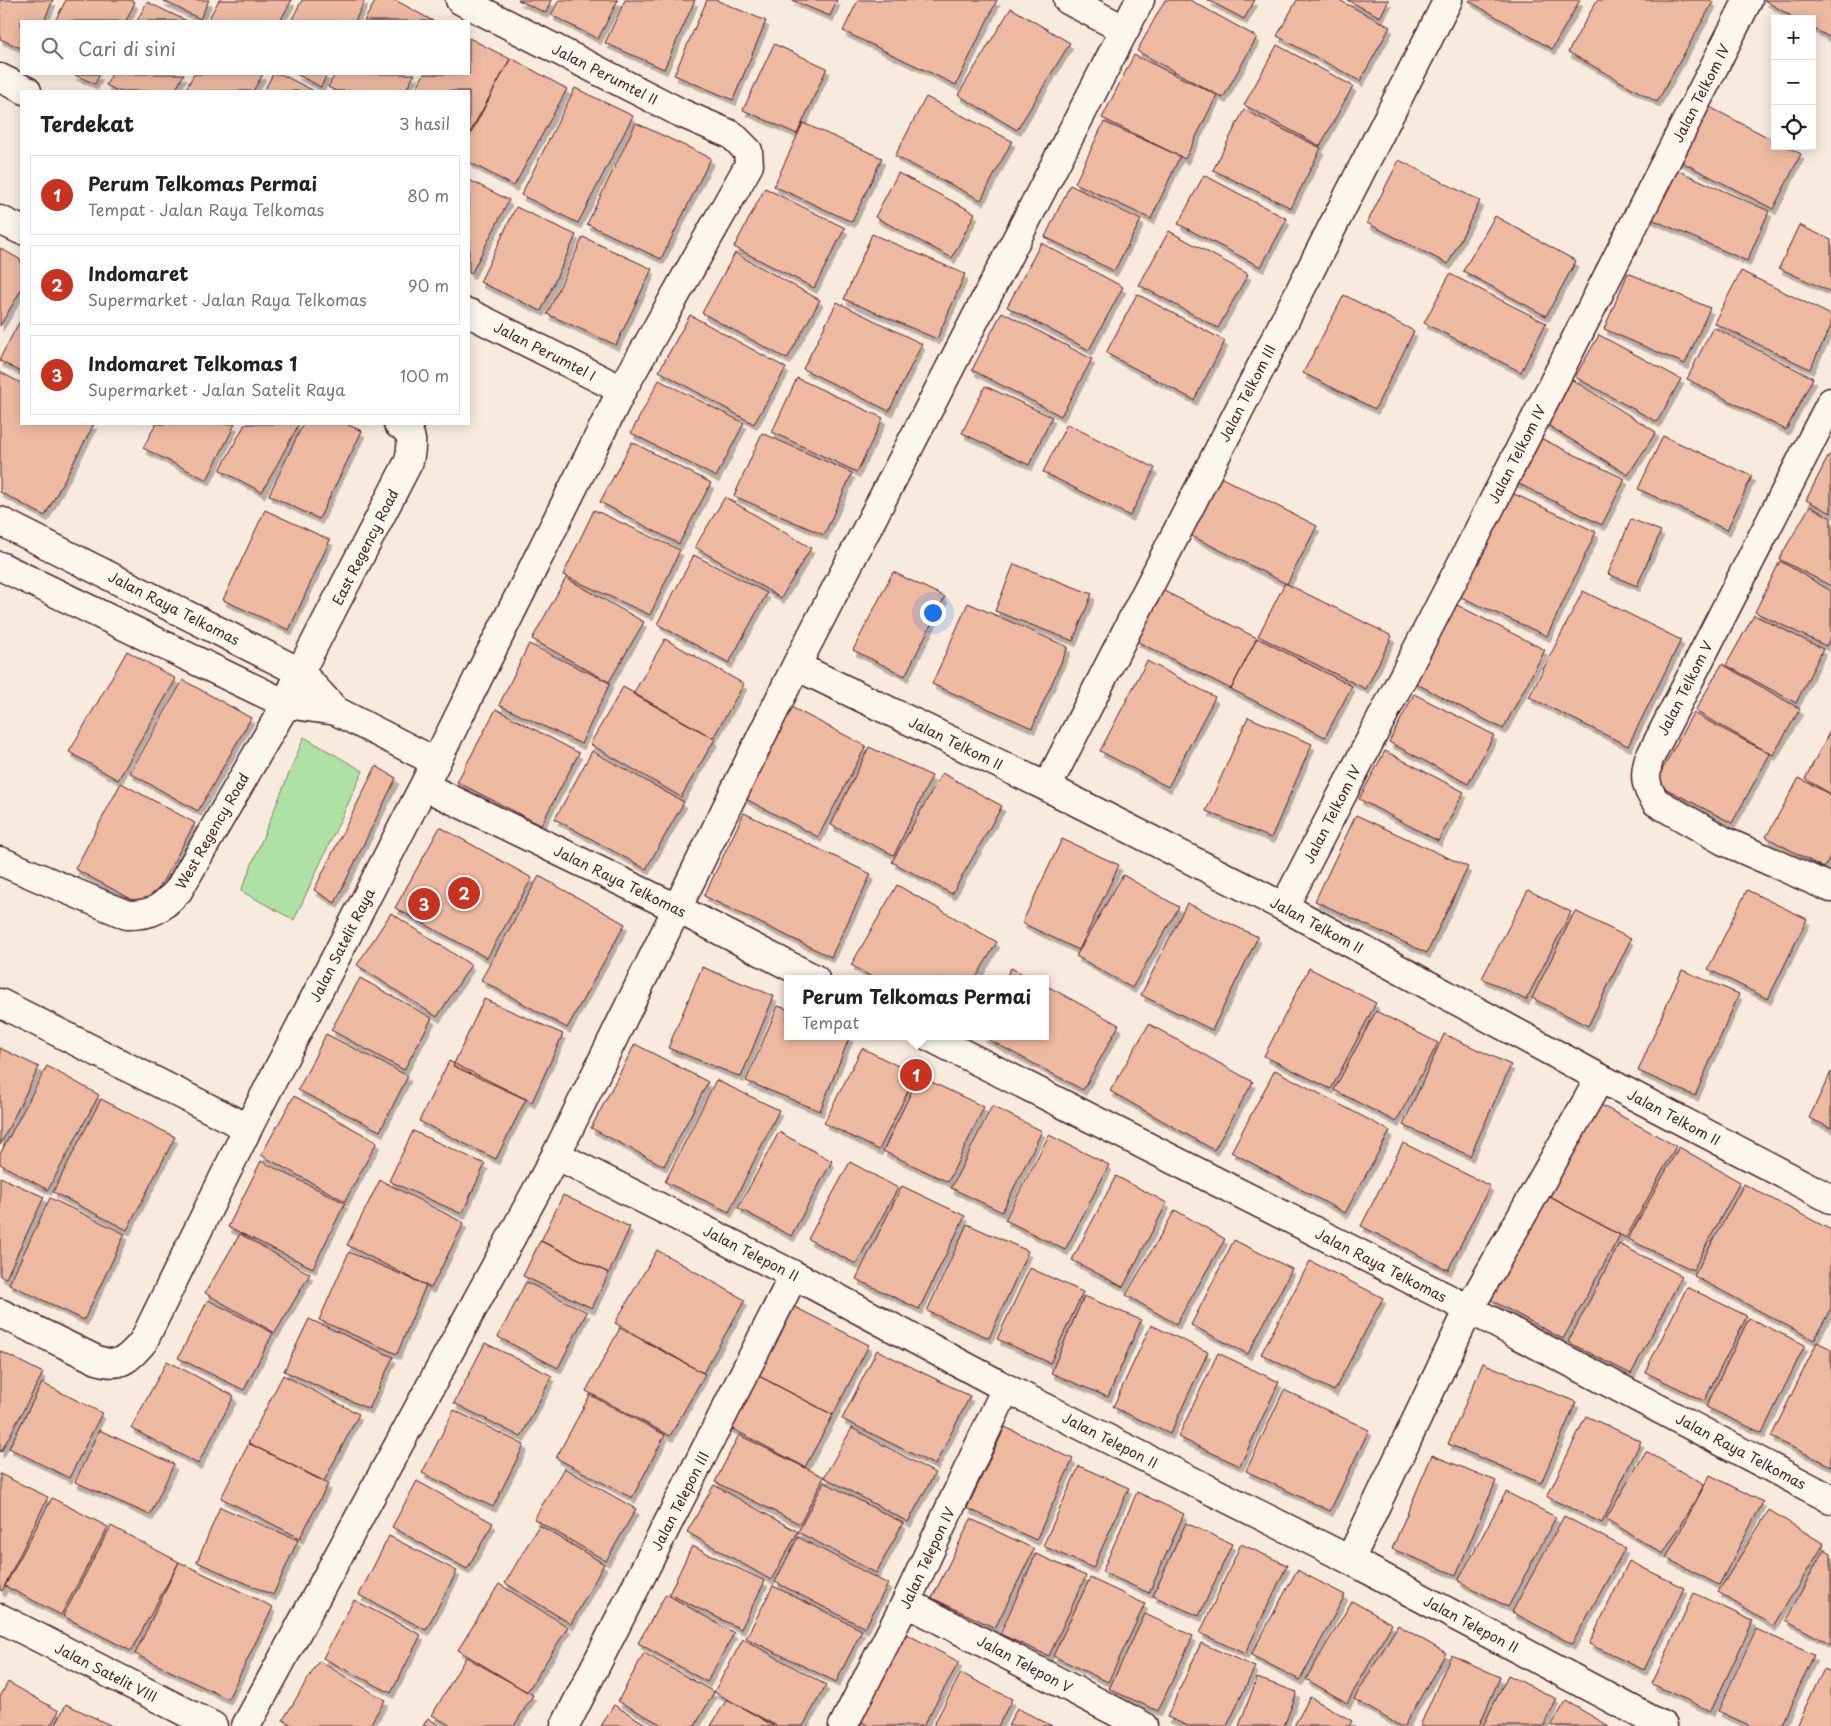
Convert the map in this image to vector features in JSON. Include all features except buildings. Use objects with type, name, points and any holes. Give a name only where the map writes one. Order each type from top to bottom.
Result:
[{"type":"street","name":"Jalan Perumtel II","points":[[460,0],[681,113],[732,135],[748,151]]},
{"type":"street","points":[[1068,0],[1125,30]]},
{"type":"street","points":[[246,1726],[556,1155],[796,666],[1140,0]]},
{"type":"street","name":"Jalan Telkom III","points":[[1047,787],[1448,0]]},
{"type":"street","name":"Jalan Telkom IV","points":[[1284,907],[1457,573],[1748,0]]},
{"type":"street","points":[[0,78],[25,90]]},
{"type":"street","name":"Jalan Satelit Raya","points":[[0,1313],[112,1365],[129,1358],[143,1342],[248,1128],[430,774],[622,390],[749,165],[748,151]]},
{"type":"street","points":[[0,220],[20,230]]},
{"type":"street","name":"Jalan Perumtel I","points":[[470,314],[622,390]]},
{"type":"street","name":"Jalan Telkom V","points":[[1831,402],[1649,759],[1645,781],[1656,802],[1724,841],[1831,888]]},
{"type":"street","name":"East Regency Road","points":[[300,672],[409,461],[412,444],[411,434],[400,425]]},
{"type":"street","name":"Jalan Raya Telkomas","points":[[0,521],[300,672],[336,711],[430,774],[678,909],[807,975]]},
{"type":"street","name":"Jalan Raya Telkomas","points":[[0,566],[286,704],[336,711]]},
{"type":"street","name":"Jalan Telkom II","points":[[796,666],[1047,787],[1284,907],[1600,1078],[1831,1199]]},
{"type":"street","name":"West Regency Road","points":[[0,861],[127,915],[145,915],[157,909],[178,890],[286,704],[300,672]]},
{"type":"street","points":[[0,1003],[248,1128]]},
{"type":"street","name":"Jalan Raya Telkomas","points":[[936,1040],[1468,1310],[1831,1499]]},
{"type":"street","points":[[1350,1560],[1468,1310],[1600,1078]]},
{"type":"street","name":"Jalan Telepon II","points":[[556,1155],[794,1276],[1006,1388],[1350,1560],[1663,1726]]},
{"type":"street","name":"Jalan Telepon III","points":[[565,1726],[794,1276]]},
{"type":"street","name":"Jalan Telepon IV","points":[[843,1726],[906,1602],[1006,1388]]},
{"type":"street","name":"Jalan Telepon V","points":[[906,1602],[1143,1726]]},
{"type":"street","name":"Jalan Satelit VIII","points":[[0,1618],[213,1726]]},
{"type":"green space","points":[[304,737],[363,771],[294,920],[241,891]]},
{"type":"place","name":"Indomaret","points":[[464,893]]},
{"type":"place","name":"Indomaret Telkomas 1","points":[[424,904]]},
{"type":"place","name":"Perum Telkomas Permai","points":[[916,1075]]}]
